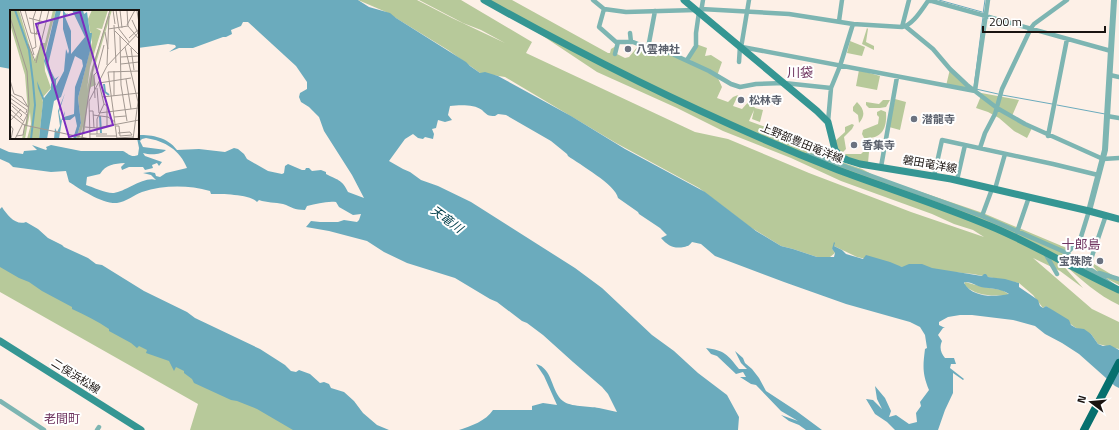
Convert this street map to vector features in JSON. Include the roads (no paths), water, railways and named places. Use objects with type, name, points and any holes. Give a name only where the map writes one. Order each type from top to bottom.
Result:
[{"type":"highway","points":[[1084,430],[1119,363]]},
{"type":"main road","name":"上野部豊田竜洋線","points":[[484,0],[582,53],[651,88],[802,155],[969,217],[1009,234],[1117,289]]},
{"type":"main road","points":[[684,0],[817,110],[828,122]]},
{"type":"main road","name":"磐田竜洋線","points":[[828,122],[832,144],[838,154],[846,160],[860,164],[957,180],[1119,219]]},
{"type":"main road","name":"二俣浜松線","points":[[0,341],[141,430]]},
{"type":"street","points":[[593,0],[599,1],[604,9],[599,27],[616,42],[631,42],[670,53],[709,71],[722,80],[740,87],[756,84],[784,84],[832,88]]},
{"type":"street","points":[[687,60],[696,46],[697,20],[703,0]]},
{"type":"street","points":[[739,62],[749,0]]},
{"type":"street","points":[[838,21],[842,0]]},
{"type":"street","points":[[904,27],[909,0]]},
{"type":"street","points":[[975,91],[988,0]]},
{"type":"street","points":[[980,148],[985,133],[995,114],[1002,89],[1031,28],[1034,24],[1067,0]]},
{"type":"street","points":[[1066,253],[1080,240],[1105,150],[1114,0]]},
{"type":"street","points":[[904,27],[911,22],[928,1],[932,1],[1111,51]]},
{"type":"street","points":[[604,9],[626,12],[699,11],[789,14],[853,24],[904,27],[933,49],[950,69],[997,108],[1048,136],[1103,159],[1119,158]]},
{"type":"street","points":[[648,48],[655,11]]},
{"type":"street","points":[[828,122],[832,88],[853,24]]},
{"type":"street","points":[[630,33],[631,42]]},
{"type":"street","points":[[1048,136],[1067,39]]},
{"type":"street","points":[[615,54],[618,42]]},
{"type":"street","points":[[741,47],[975,91]]},
{"type":"street","points":[[1110,75],[1119,77]]},
{"type":"street","points":[[881,167],[897,77]]},
{"type":"street","points":[[1107,116],[1119,118]]},
{"type":"street","points":[[934,176],[942,140],[1098,175]]},
{"type":"street","points":[[957,180],[966,145]]},
{"type":"street","points":[[800,146],[825,156],[833,162],[859,166],[860,164]]},
{"type":"street","points":[[982,216],[994,189],[1005,154]]},
{"type":"street","points":[[802,155],[810,155],[833,162],[982,216],[1066,253],[1076,262],[1093,271],[1117,289]]},
{"type":"street","points":[[1018,232],[1029,197]]},
{"type":"street","points":[[1088,268],[1106,215]]},
{"type":"street","points":[[1044,251],[1057,274]]},
{"type":"street","points":[[1093,271],[1119,279]]},
{"type":"street","points":[[0,402],[44,430]]},
{"type":"water","name":"天竜川","points":[[0,0],[358,0],[369,7],[390,13],[466,62],[480,73],[485,72],[498,76],[571,116],[625,149],[705,192],[756,231],[781,246],[817,257],[834,257],[835,253],[832,249],[834,242],[834,246],[846,254],[863,259],[866,255],[902,267],[909,264],[922,264],[932,268],[982,276],[986,274],[988,277],[1005,279],[1019,283],[1019,287],[1038,300],[1040,306],[1043,308],[1046,306],[1069,320],[1071,325],[1076,328],[1084,329],[1091,334],[1098,344],[1103,346],[1110,345],[1119,350],[1119,388],[1079,354],[1045,334],[1035,326],[1013,320],[972,315],[948,317],[939,322],[939,325],[945,328],[943,328],[938,335],[942,341],[942,354],[945,358],[954,358],[956,364],[951,364],[950,368],[964,379],[963,380],[953,373],[953,393],[938,430],[895,430],[887,422],[875,414],[866,399],[873,400],[882,409],[877,399],[875,386],[885,398],[891,411],[889,417],[896,415],[909,424],[917,422],[916,413],[921,406],[920,402],[929,390],[925,379],[924,370],[925,349],[927,348],[925,335],[920,327],[910,322],[846,304],[715,256],[701,244],[692,242],[688,246],[684,247],[677,248],[671,246],[661,238],[667,235],[660,228],[618,198],[616,193],[604,181],[568,156],[551,141],[506,115],[498,114],[491,116],[479,108],[458,105],[450,106],[448,115],[452,120],[445,122],[438,120],[436,128],[432,129],[434,134],[433,139],[425,137],[423,139],[418,138],[413,134],[405,139],[389,161],[410,172],[421,180],[438,186],[471,202],[575,268],[602,288],[652,335],[674,351],[698,373],[727,395],[739,417],[738,430],[459,430],[482,420],[493,410],[532,410],[532,406],[543,403],[557,405],[544,376],[536,364],[542,366],[546,370],[559,397],[566,403],[617,412],[608,394],[602,387],[543,335],[497,302],[455,278],[407,263],[384,252],[367,241],[329,231],[306,227],[311,221],[338,222],[344,220],[357,222],[359,220],[361,214],[353,215],[339,207],[336,202],[325,202],[307,206],[305,210],[301,210],[280,203],[259,200],[257,202],[248,197],[229,194],[211,194],[210,191],[202,189],[167,187],[142,192],[127,200],[111,203],[92,196],[69,182],[66,171],[51,172],[13,167],[9,163],[0,159],[0,148],[9,152],[23,154],[24,151],[37,150],[32,145],[46,150],[46,147],[51,145],[81,151],[123,151],[130,155],[136,156],[138,155],[139,148],[137,139],[139,139],[139,135],[149,136],[169,142],[177,150],[199,149],[225,152],[234,148],[238,149],[247,159],[268,171],[282,174],[284,173],[285,166],[288,164],[302,170],[309,168],[312,171],[321,170],[341,182],[348,192],[364,198],[352,175],[324,131],[319,117],[309,107],[301,102],[299,97],[300,93],[307,89],[307,82],[296,66],[248,22],[243,22],[241,26],[231,30],[232,34],[226,37],[193,48],[179,48],[169,52],[176,47],[175,45],[168,44],[139,48],[139,10],[10,10],[10,69],[0,67]],"holes":[[[146,138],[153,139],[171,147],[176,151],[187,168],[166,173],[160,177],[156,176],[155,173],[143,173],[151,175],[156,180],[146,180],[114,193],[86,185],[87,177],[100,174],[105,168],[114,164],[125,163],[121,167],[122,170],[129,167],[143,167],[145,170],[153,168],[152,165],[157,163],[159,166],[162,162],[145,156],[143,153],[155,154],[166,150],[143,147],[140,141]],[[964,283],[971,283],[981,287],[1006,292],[1009,294],[997,296],[978,294],[968,288]]]},
{"type":"water","points":[[2,207],[15,221],[22,223],[26,222],[38,229],[48,238],[88,258],[96,264],[102,265],[144,291],[187,312],[195,318],[260,349],[285,365],[291,371],[296,372],[299,370],[310,374],[320,383],[324,382],[329,384],[331,388],[344,392],[354,401],[363,413],[377,425],[389,430],[293,430],[257,409],[231,400],[194,383],[192,379],[184,373],[184,371],[176,367],[174,371],[169,361],[146,353],[147,350],[139,346],[137,348],[109,331],[109,329],[100,323],[72,309],[72,307],[0,267],[0,209]]},
{"type":"water","points":[[706,348],[717,350],[725,354],[739,369],[747,369],[741,363],[735,351],[743,358],[745,363],[759,378],[766,391],[822,430],[806,430],[789,421],[781,415],[798,421],[781,411],[756,385],[751,384],[740,377],[746,377],[743,372],[736,374],[717,356],[711,354]]},
{"type":"waterway","points":[[939,0],[982,12]]},
{"type":"waterway","points":[[983,14],[985,0]]},
{"type":"waterway","points":[[974,87],[983,17]]},
{"type":"waterway","points":[[976,89],[998,94]]},
{"type":"waterway","points":[[1002,95],[1052,104]]},
{"type":"waterway","points":[[1057,105],[1105,114]]},
{"type":"place","name":"八雲神社","points":[[628,49]]},
{"type":"place","name":"松林寺","points":[[741,100]]},
{"type":"place","name":"潜龍寺","points":[[914,119]]},
{"type":"place","name":"香集寺","points":[[854,145]]},
{"type":"place","name":"宝珠院","points":[[1100,261]]},
{"type":"district","name":"川袋","points":[[800,72]]},
{"type":"district","name":"十郎島","points":[[1081,244]]},
{"type":"district","name":"老間町","points":[[62,418]]}]
